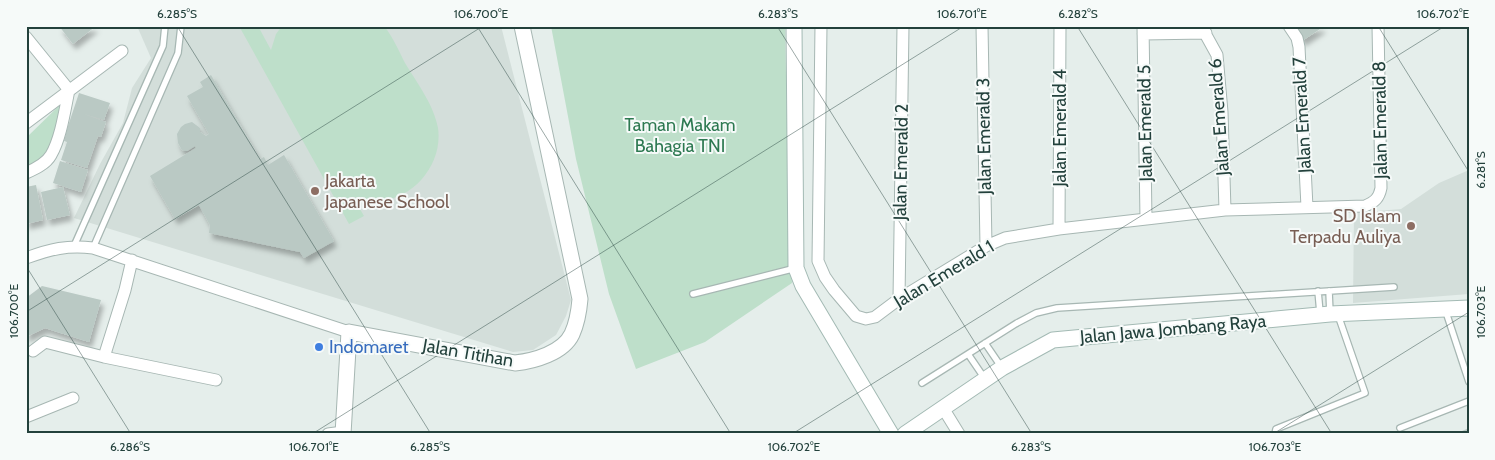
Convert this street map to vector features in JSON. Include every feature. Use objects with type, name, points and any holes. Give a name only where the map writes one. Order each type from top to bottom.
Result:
[{"type":"main road","name":"Jalan Titihan","points":[[349,332],[515,363],[531,361],[544,356],[559,348],[571,336],[578,318],[580,300],[522,26]]},
{"type":"main road","points":[[794,26],[796,268],[804,286],[891,434]]},
{"type":"main road","name":"Jalan Jawa Jombang Raya","points":[[905,434],[1002,368],[1053,340],[1329,315],[1469,308]]},
{"type":"main road","points":[[338,433],[349,332]]},
{"type":"street","name":"Jalan Emerald 1","points":[[821,26],[818,261],[825,277],[856,316],[866,319],[875,317],[899,298],[986,246],[1006,238],[1059,229],[1226,210],[1365,206]]},
{"type":"street","name":"Jalan Emerald 2","points":[[899,298],[903,26]]},
{"type":"street","name":"Jalan Emerald 3","points":[[982,26],[986,246]]},
{"type":"street","name":"Jalan Emerald 4","points":[[1059,229],[1060,26]]},
{"type":"street","name":"Jalan Emerald 7","points":[[1290,26],[1299,46],[1307,207]]},
{"type":"street","name":"Jalan Emerald 8","points":[[1365,206],[1373,203],[1379,196],[1381,188],[1378,26]]},
{"type":"street","points":[[1143,30],[1204,30]]},
{"type":"street","name":"Jalan Emerald 5","points":[[1143,30],[1146,220]]},
{"type":"street","name":"Jalan Emerald 6","points":[[1204,30],[1217,55],[1222,112],[1226,210]]},
{"type":"street","points":[[26,37],[68,90],[62,123],[51,156],[41,166],[26,173]]},
{"type":"street","points":[[26,123],[122,51]]},
{"type":"street","name":"Jalan Titihan","points":[[26,258],[74,246],[93,248],[349,332]]},
{"type":"street","points":[[104,357],[125,290],[132,260]]},
{"type":"street","points":[[33,350],[45,342],[104,357],[216,380]]},
{"type":"street","points":[[26,417],[73,398]]},
{"type":"street","points":[[942,408],[959,434]]},
{"type":"lane","points":[[74,246],[163,46],[165,26]]},
{"type":"lane","points":[[93,248],[178,53],[181,26]]},
{"type":"lane","points":[[693,294],[796,268]]},
{"type":"lane","points":[[922,383],[1017,323],[1036,313],[1057,308],[1394,287]]},
{"type":"lane","points":[[1275,434],[1276,429],[1365,393],[1318,291]]},
{"type":"lane","points":[[1329,291],[1329,315]]},
{"type":"lane","points":[[1445,309],[1469,382]]},
{"type":"lane","points":[[985,343],[1002,368]]},
{"type":"lane","points":[[968,354],[985,379]]},
{"type":"lane","points":[[1400,428],[1469,401]]},
{"type":"shaded area","name":"Jakarta Japanese School","points":[[137,26],[501,26],[571,300],[566,316],[556,335],[533,350],[513,352],[74,218],[100,164],[123,123],[132,88],[151,58]]},
{"type":"shaded area","name":"SD Islam Terpadu Auliya","points":[[1469,170],[1469,294],[1353,303],[1354,213],[1401,209],[1439,183]]},
{"type":"green space","points":[[239,26],[258,26],[271,50],[276,34],[282,26],[384,26],[424,94],[436,119],[438,141],[436,154],[424,177],[405,193],[393,198],[377,201],[353,197],[364,216],[349,224]]},
{"type":"green space","name":"Taman Makam Bahagia TNI","points":[[551,26],[785,26],[792,283],[705,342],[636,369],[609,294],[576,159]]},
{"type":"green space","points":[[69,96],[49,157],[26,168],[26,138]]},
{"type":"building","points":[[59,26],[96,26],[73,44]]},
{"type":"building","points":[[1293,26],[1322,26],[1323,27],[1302,41]]},
{"type":"building","points":[[211,75],[260,159],[264,157],[268,165],[284,155],[334,241],[304,258],[300,252],[209,233],[210,225],[199,205],[175,219],[150,176],[196,148],[195,146],[187,151],[182,150],[178,143],[177,134],[185,124],[192,122],[200,128],[200,132],[206,136],[209,134],[187,96],[203,87],[200,82]]},
{"type":"building","points":[[79,93],[110,103],[104,120],[84,114],[106,122],[101,137],[98,136],[87,168],[61,160],[67,142],[64,141],[68,126]]},
{"type":"building","points":[[60,161],[88,170],[81,192],[53,183]]},
{"type":"building","points":[[36,185],[43,220],[26,224],[26,187]]},
{"type":"building","points":[[63,187],[70,215],[47,220],[41,192]]},
{"type":"building","points":[[42,286],[101,300],[89,342],[45,328],[26,337],[26,298]]},
{"type":"building","points":[[1469,428],[1469,434],[1455,434]]},
{"type":"place","name":"Jakarta Japanese School","points":[[315,191]]},
{"type":"place","name":"SD Islam Terpadu Auliya","points":[[1411,226]]},
{"type":"place","name":"Indomaret","points":[[319,347]]}]
